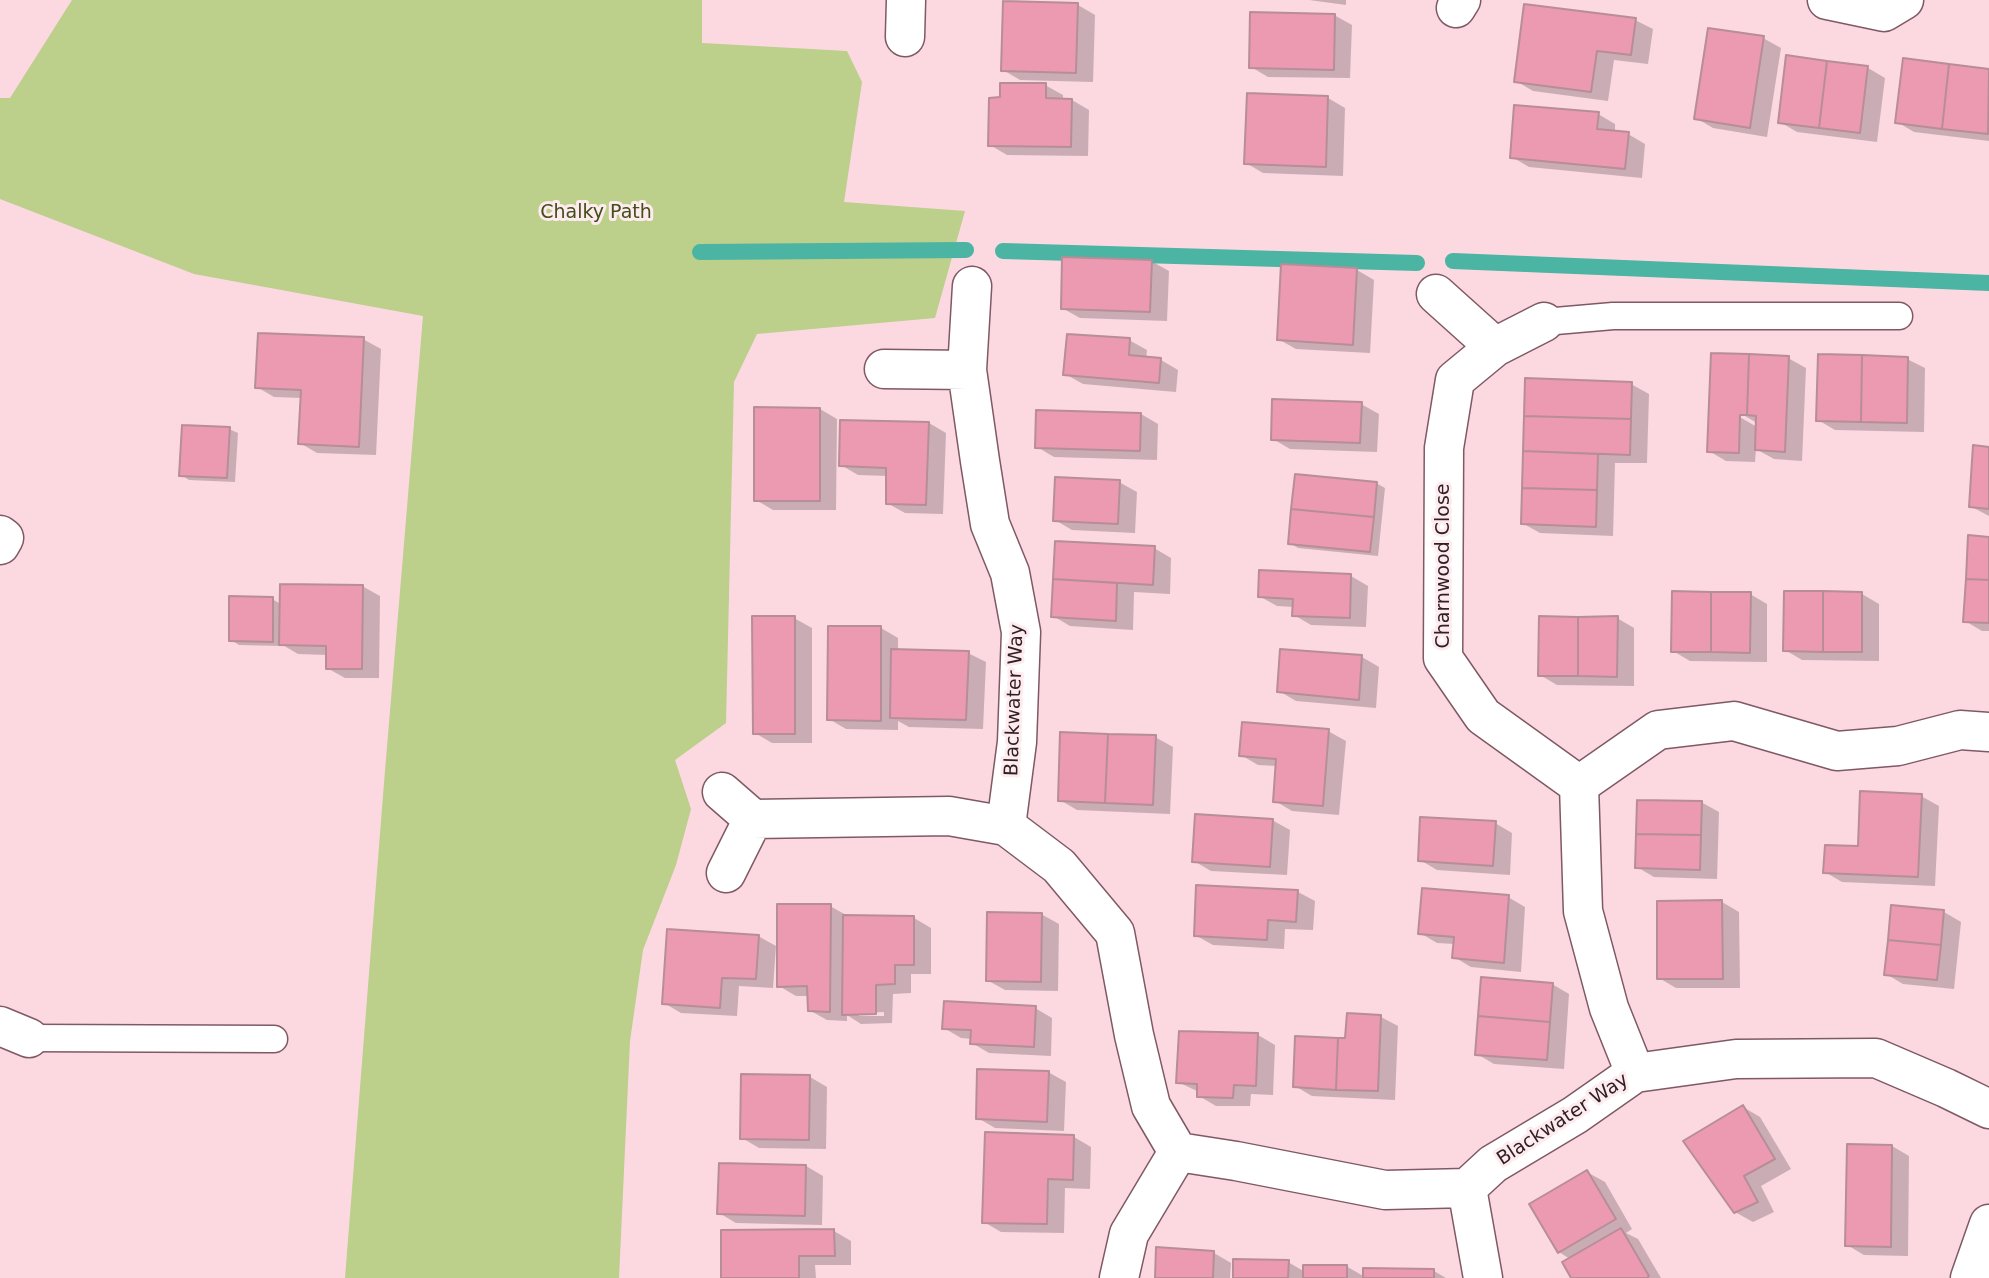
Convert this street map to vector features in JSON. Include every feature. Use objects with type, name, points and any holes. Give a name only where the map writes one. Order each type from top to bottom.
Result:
[{"type":"street","points":[[1827,0],[1884,12],[1904,0]]},
{"type":"street","name":"Blackwater Way","points":[[972,286],[967,370],[990,524],[1010,573],[1021,632],[1017,742],[1006,826]]},
{"type":"street","points":[[1436,294],[1495,347]]},
{"type":"street","name":"Charnwood Close","points":[[1544,322],[1495,347],[1455,380],[1444,448],[1443,658],[1483,716],[1579,785]]},
{"type":"street","points":[[884,369],[967,370]]},
{"type":"street","points":[[0,535],[4,538],[0,545]]},
{"type":"street","points":[[1635,1073],[1609,1008],[1583,911],[1579,785],[1658,730],[1734,721],[1837,751],[1898,746],[1960,730],[1989,732]]},
{"type":"street","points":[[722,792],[753,819],[949,816],[1006,826],[1059,866],[1115,933],[1133,1035],[1151,1106],[1178,1152]]},
{"type":"street","points":[[726,873],[753,819]]},
{"type":"street","name":"Blackwater Way","points":[[1467,1188],[1493,1164],[1575,1115],[1635,1073],[1736,1059],[1876,1058],[1989,1109]]},
{"type":"street","points":[[1178,1152],[1385,1191],[1467,1188],[1483,1278]]},
{"type":"street","points":[[1119,1278],[1129,1234],[1178,1152]]},
{"type":"street","points":[[1970,1278],[1989,1224]]},
{"type":"lane","points":[[1544,322],[1613,316],[1899,316]]},
{"type":"lane","points":[[15,1032],[274,1039]]},
{"type":"green space","name":"Chalky Path","points":[[72,0],[702,0],[702,43],[847,51],[862,82],[844,202],[965,211],[935,318],[757,334],[734,382],[726,723],[675,760],[691,809],[676,865],[643,950],[630,1041],[619,1278],[345,1278],[423,316],[194,274],[0,199],[0,98],[10,98]]},
{"type":"building","points":[[1003,1],[1078,3],[1076,73],[1001,71]]},
{"type":"building","points":[[1524,4],[1636,18],[1631,55],[1597,51],[1591,92],[1514,82]]},
{"type":"building","points":[[1250,12],[1335,14],[1334,70],[1249,68]]},
{"type":"building","points":[[1708,28],[1764,36],[1750,128],[1694,119]]},
{"type":"building","points":[[1786,55],[1827,61],[1819,128],[1778,123]]},
{"type":"building","points":[[1903,58],[1949,64],[1942,129],[1895,123]]},
{"type":"building","points":[[1827,61],[1868,66],[1860,133],[1819,128]]},
{"type":"building","points":[[1949,64],[1989,69],[1988,134],[1942,129]]},
{"type":"building","points":[[1000,83],[1046,83],[1046,98],[1072,99],[1071,147],[988,146],[989,98],[1000,97]]},
{"type":"building","points":[[1247,93],[1328,96],[1326,167],[1244,164]]},
{"type":"building","points":[[1514,105],[1599,112],[1597,129],[1629,132],[1625,169],[1510,158]]},
{"type":"building","points":[[1062,257],[1152,260],[1150,312],[1061,309]]},
{"type":"building","points":[[1281,264],[1357,268],[1353,345],[1277,340]]},
{"type":"building","points":[[258,333],[364,337],[359,447],[298,444],[301,390],[255,388]]},
{"type":"building","points":[[1067,334],[1130,338],[1129,355],[1161,358],[1159,383],[1063,375]]},
{"type":"building","points":[[1711,353],[1749,354],[1747,415],[1740,415],[1739,453],[1707,452]]},
{"type":"building","points":[[1749,354],[1789,356],[1785,452],[1755,450],[1756,416],[1747,415]]},
{"type":"building","points":[[1818,354],[1862,355],[1861,422],[1816,421]]},
{"type":"building","points":[[1862,355],[1908,357],[1907,423],[1861,422]]},
{"type":"building","points":[[1525,378],[1632,382],[1631,419],[1524,416]]},
{"type":"building","points":[[1272,399],[1362,402],[1360,443],[1271,440]]},
{"type":"building","points":[[754,407],[820,408],[820,501],[754,501]]},
{"type":"building","points":[[1036,410],[1141,413],[1140,451],[1035,448]]},
{"type":"building","points":[[1524,416],[1631,419],[1630,455],[1523,451]]},
{"type":"building","points":[[840,420],[929,422],[926,505],[886,504],[886,468],[839,466]]},
{"type":"building","points":[[182,425],[230,427],[227,478],[179,476]]},
{"type":"building","points":[[1973,445],[1989,447],[1989,509],[1969,507]]},
{"type":"building","points":[[1523,451],[1598,454],[1597,490],[1522,488]]},
{"type":"building","points":[[1295,474],[1377,482],[1374,517],[1291,509]]},
{"type":"building","points":[[1055,477],[1120,480],[1118,524],[1053,521]]},
{"type":"building","points":[[1522,488],[1597,490],[1596,527],[1521,524]]},
{"type":"building","points":[[1291,509],[1374,517],[1370,552],[1288,544]]},
{"type":"building","points":[[1968,535],[1989,537],[1989,580],[1966,579]]},
{"type":"building","points":[[1055,541],[1155,546],[1153,585],[1053,579]]},
{"type":"building","points":[[1259,570],[1351,574],[1350,618],[1292,616],[1293,599],[1258,597]]},
{"type":"building","points":[[1053,579],[1117,583],[1116,621],[1051,617]]},
{"type":"building","points":[[1966,579],[1989,580],[1989,623],[1963,622]]},
{"type":"building","points":[[280,584],[363,585],[362,669],[326,669],[326,646],[279,645]]},
{"type":"building","points":[[1672,591],[1711,592],[1711,652],[1671,652]]},
{"type":"building","points":[[1784,591],[1823,591],[1823,652],[1783,651]]},
{"type":"building","points":[[1823,591],[1862,592],[1862,652],[1823,652]]},
{"type":"building","points":[[1711,592],[1751,592],[1750,653],[1711,652]]},
{"type":"building","points":[[229,596],[273,597],[273,642],[229,641]]},
{"type":"building","points":[[752,616],[795,616],[795,734],[753,734]]},
{"type":"building","points":[[1539,616],[1578,617],[1578,676],[1538,676]]},
{"type":"building","points":[[1618,616],[1617,677],[1578,676],[1578,617]]},
{"type":"building","points":[[828,626],[881,626],[881,721],[827,720]]},
{"type":"building","points":[[891,649],[969,651],[966,720],[890,718]]},
{"type":"building","points":[[1280,649],[1362,655],[1359,700],[1277,692]]},
{"type":"building","points":[[1242,722],[1329,729],[1323,806],[1273,802],[1276,759],[1239,756]]},
{"type":"building","points":[[1060,732],[1108,734],[1105,803],[1058,801]]},
{"type":"building","points":[[1108,734],[1156,735],[1153,805],[1105,803]]},
{"type":"building","points":[[1860,791],[1922,794],[1918,877],[1823,873],[1825,845],[1858,846]]},
{"type":"building","points":[[1637,800],[1702,801],[1701,835],[1636,834]]},
{"type":"building","points":[[1195,814],[1273,819],[1270,867],[1192,862]]},
{"type":"building","points":[[1420,817],[1496,821],[1493,866],[1418,861]]},
{"type":"building","points":[[1636,834],[1701,835],[1700,870],[1635,868]]},
{"type":"building","points":[[1196,885],[1298,890],[1296,922],[1268,920],[1267,940],[1194,936]]},
{"type":"building","points":[[1422,888],[1509,895],[1504,963],[1452,958],[1454,937],[1418,934]]},
{"type":"building","points":[[1722,900],[1723,979],[1657,979],[1657,901]]},
{"type":"building","points":[[777,904],[831,904],[830,1012],[808,1011],[807,986],[777,987]]},
{"type":"building","points":[[1891,905],[1944,910],[1941,945],[1888,940]]},
{"type":"building","points":[[987,912],[1042,913],[1041,982],[986,981]]},
{"type":"building","points":[[843,915],[914,916],[914,965],[895,965],[895,984],[876,985],[876,1014],[842,1015]]},
{"type":"building","points":[[667,929],[759,935],[756,979],[722,978],[720,1008],[662,1004]]},
{"type":"building","points":[[1888,940],[1941,945],[1937,980],[1884,975]]},
{"type":"building","points":[[1481,977],[1553,983],[1550,1022],[1478,1016]]},
{"type":"building","points":[[944,1001],[1036,1006],[1034,1047],[970,1044],[971,1030],[942,1029]]},
{"type":"building","points":[[1347,1013],[1381,1015],[1378,1091],[1336,1090],[1338,1038],[1345,1038]]},
{"type":"building","points":[[1478,1016],[1550,1022],[1547,1060],[1475,1055]]},
{"type":"building","points":[[1179,1031],[1258,1033],[1256,1086],[1234,1085],[1233,1098],[1197,1097],[1197,1084],[1176,1083]]},
{"type":"building","points":[[1295,1036],[1338,1038],[1336,1090],[1293,1087]]},
{"type":"building","points":[[977,1069],[1049,1071],[1047,1122],[976,1119]]},
{"type":"building","points":[[741,1074],[810,1075],[809,1140],[740,1139]]},
{"type":"building","points":[[1743,1105],[1775,1159],[1744,1176],[1758,1202],[1734,1213],[1683,1141]]},
{"type":"building","points":[[985,1132],[1074,1135],[1073,1180],[1048,1179],[1047,1224],[982,1223]]},
{"type":"building","points":[[1847,1144],[1892,1145],[1891,1247],[1845,1246]]},
{"type":"building","points":[[719,1163],[806,1165],[805,1216],[717,1214]]},
{"type":"building","points":[[1587,1170],[1616,1219],[1558,1253],[1529,1204]]},
{"type":"building","points":[[1621,1228],[1649,1276],[1647,1278],[1571,1278],[1562,1262]]},
{"type":"building","points":[[834,1229],[835,1256],[799,1256],[799,1278],[721,1278],[721,1230]]},
{"type":"building","points":[[1156,1247],[1214,1251],[1213,1278],[1155,1278]]},
{"type":"building","points":[[1233,1259],[1289,1260],[1288,1278],[1233,1278]]},
{"type":"building","points":[[1303,1265],[1347,1265],[1347,1278],[1303,1278]]},
{"type":"building","points":[[1363,1268],[1434,1269],[1434,1278],[1363,1278]]},
{"type":"waterway","points":[[700,252],[966,250]]},
{"type":"waterway","points":[[1003,251],[1417,263]]},
{"type":"waterway","points":[[1453,261],[1989,283]]}]
